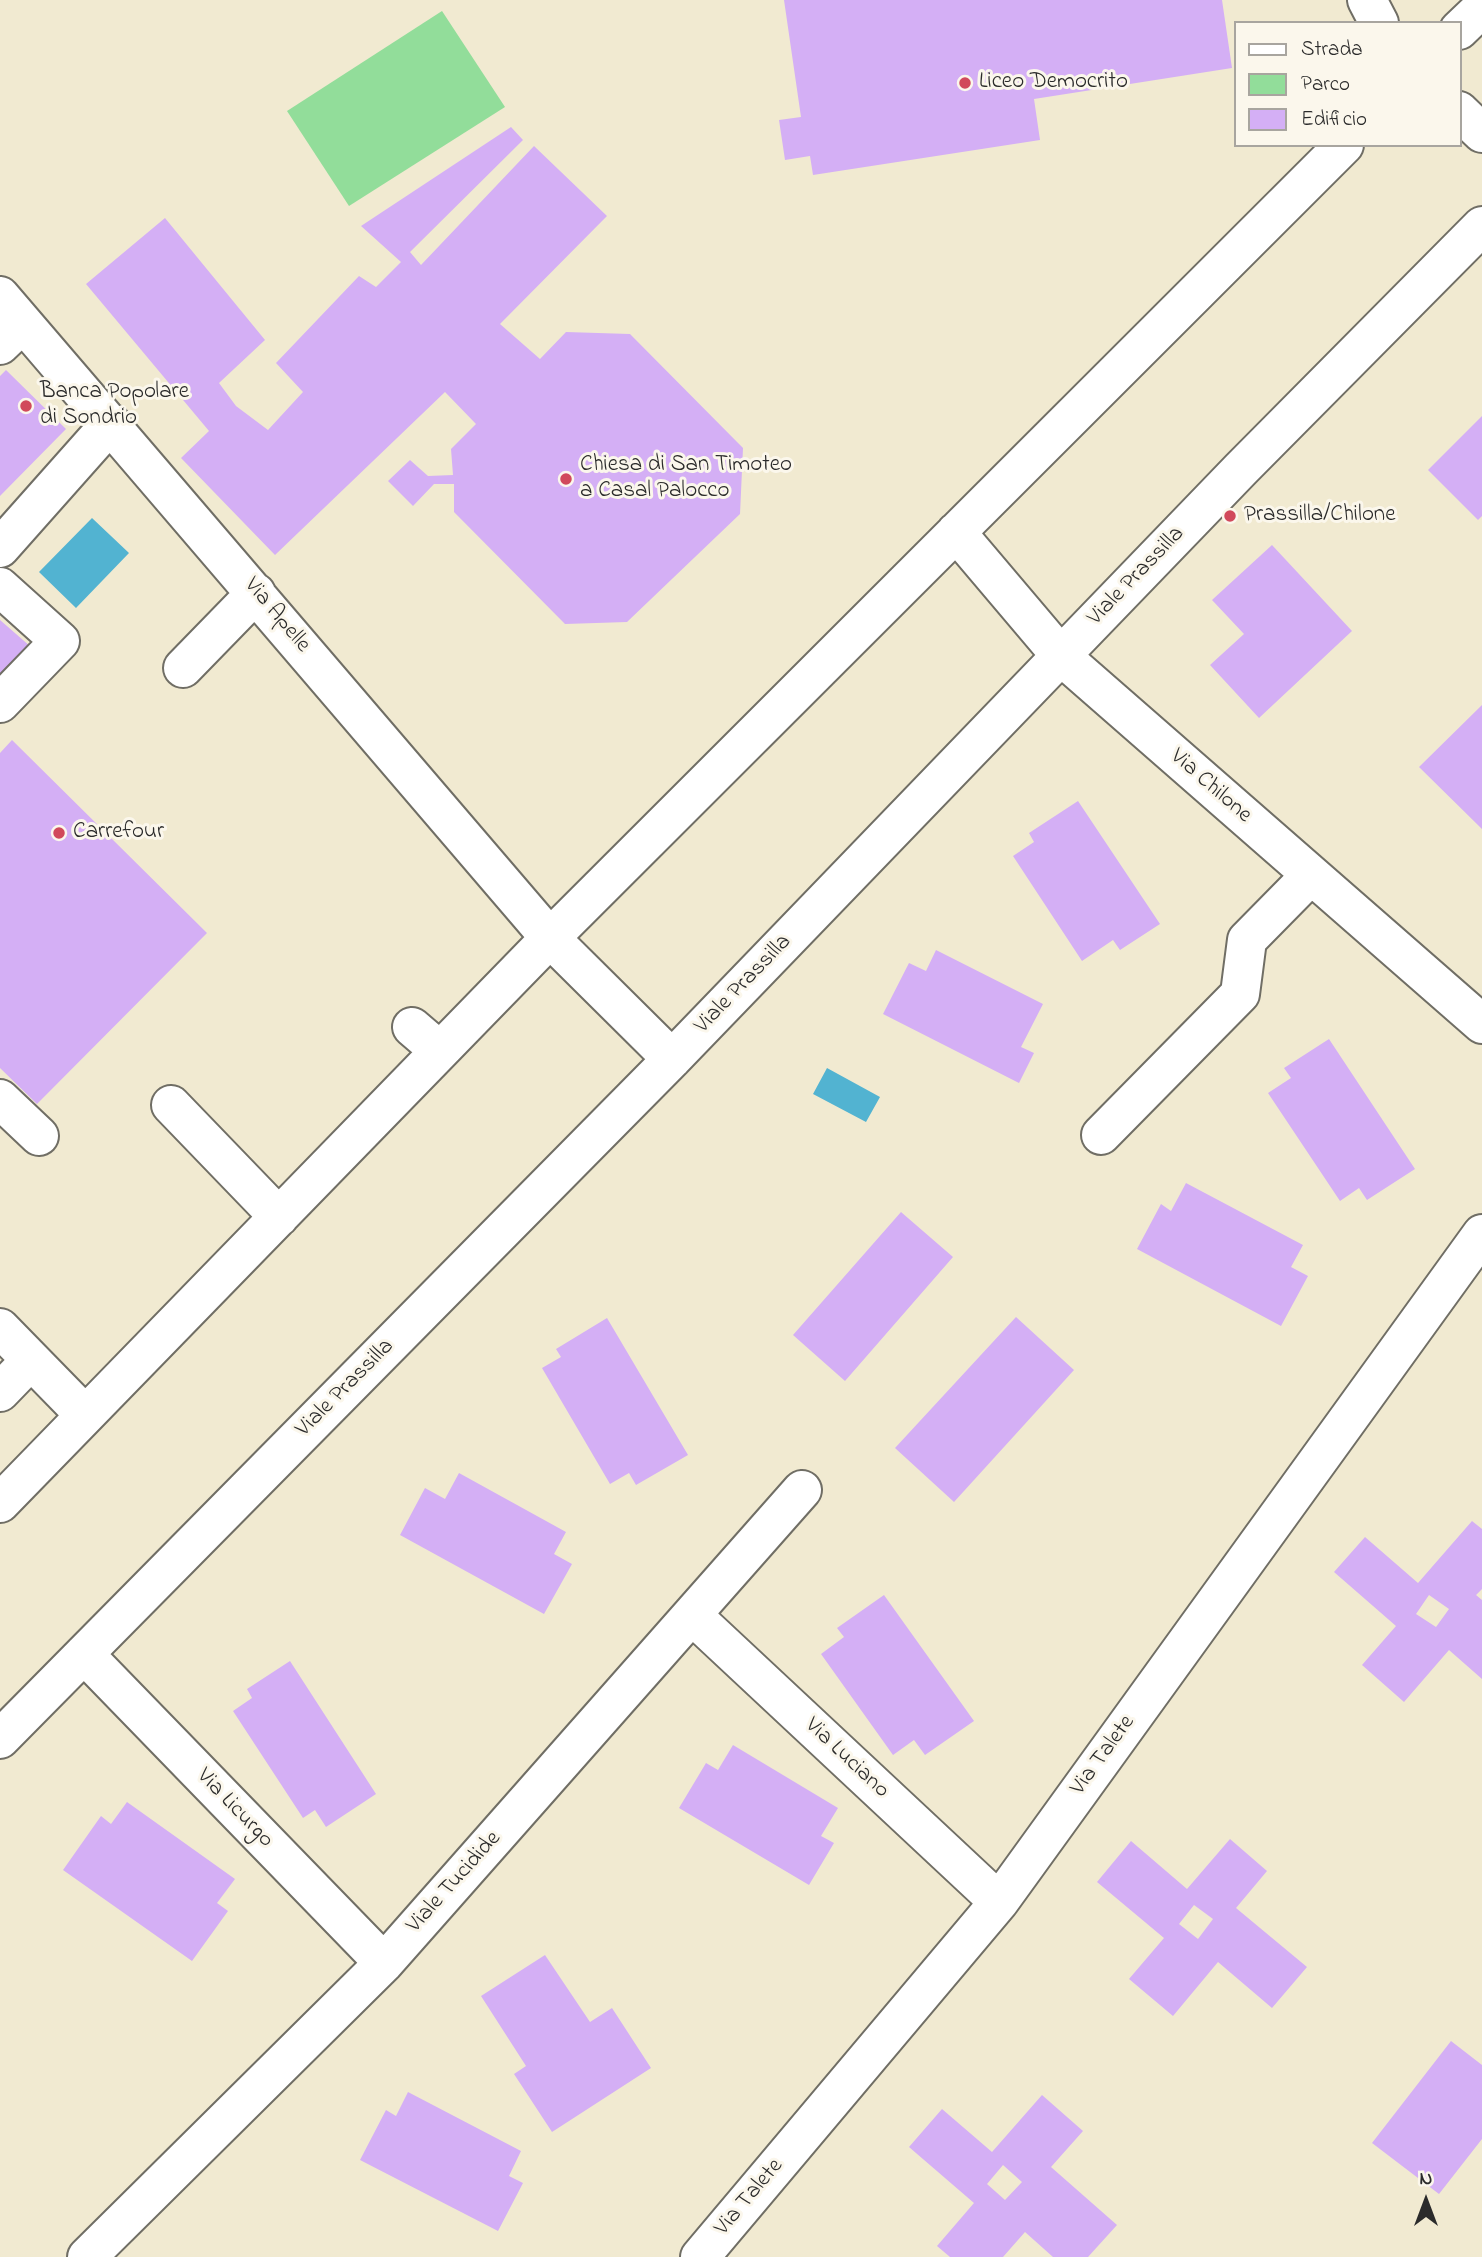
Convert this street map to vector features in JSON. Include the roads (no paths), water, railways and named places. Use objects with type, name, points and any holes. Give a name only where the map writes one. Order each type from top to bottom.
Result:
[{"type":"street","points":[[1367,0],[1378,21]]},
{"type":"street","points":[[1461,28],[1482,8]]},
{"type":"street","points":[[1461,113],[1482,133]]},
{"type":"street","points":[[0,1503],[279,1217],[426,1039],[550,938],[1342,147]]},
{"type":"street","name":"Viale Prassilla","points":[[0,1739],[672,1059],[1482,226]]},
{"type":"street","name":"Via Apelle","points":[[8,322],[111,422],[550,938],[672,1059]]},
{"type":"street","points":[[0,548],[111,422]]},
{"type":"street","name":"Via Chilone","points":[[956,532],[1061,656],[1481,1020]]},
{"type":"street","points":[[0,587],[60,641],[0,703]]},
{"type":"street","points":[[183,668],[256,593]]},
{"type":"street","points":[[1101,1135],[1240,994],[1247,940],[1311,875]]},
{"type":"street","points":[[0,1099],[39,1136]]},
{"type":"street","points":[[171,1105],[279,1217]]},
{"type":"street","name":"Via Talete","points":[[700,2257],[999,1902],[1482,1234]]},
{"type":"street","points":[[0,1328],[85,1415]]},
{"type":"street","points":[[0,1392],[31,1360]]},
{"type":"street","name":"Viale Tucidide","points":[[87,2257],[384,1963],[802,1490]]},
{"type":"street","name":"Via Luciano","points":[[693,1616],[999,1902]]},
{"type":"street","name":"Via Licurgo","points":[[84,1654],[384,1963]]},
{"type":"water","points":[[92,518],[129,553],[76,608],[39,572]]},
{"type":"water","points":[[827,1068],[880,1097],[866,1122],[813,1094]]},
{"type":"place","name":"Liceo Democrito","points":[[965,83]]},
{"type":"place","name":"Banca Popolare di Sondrio","points":[[26,406]]},
{"type":"place","name":"Chiesa di San Timoteo a Casal Palocco","points":[[566,479]]},
{"type":"place","name":"Prassilla/Chilone","points":[[1230,516]]},
{"type":"place","name":"Carrefour","points":[[59,833]]}]
